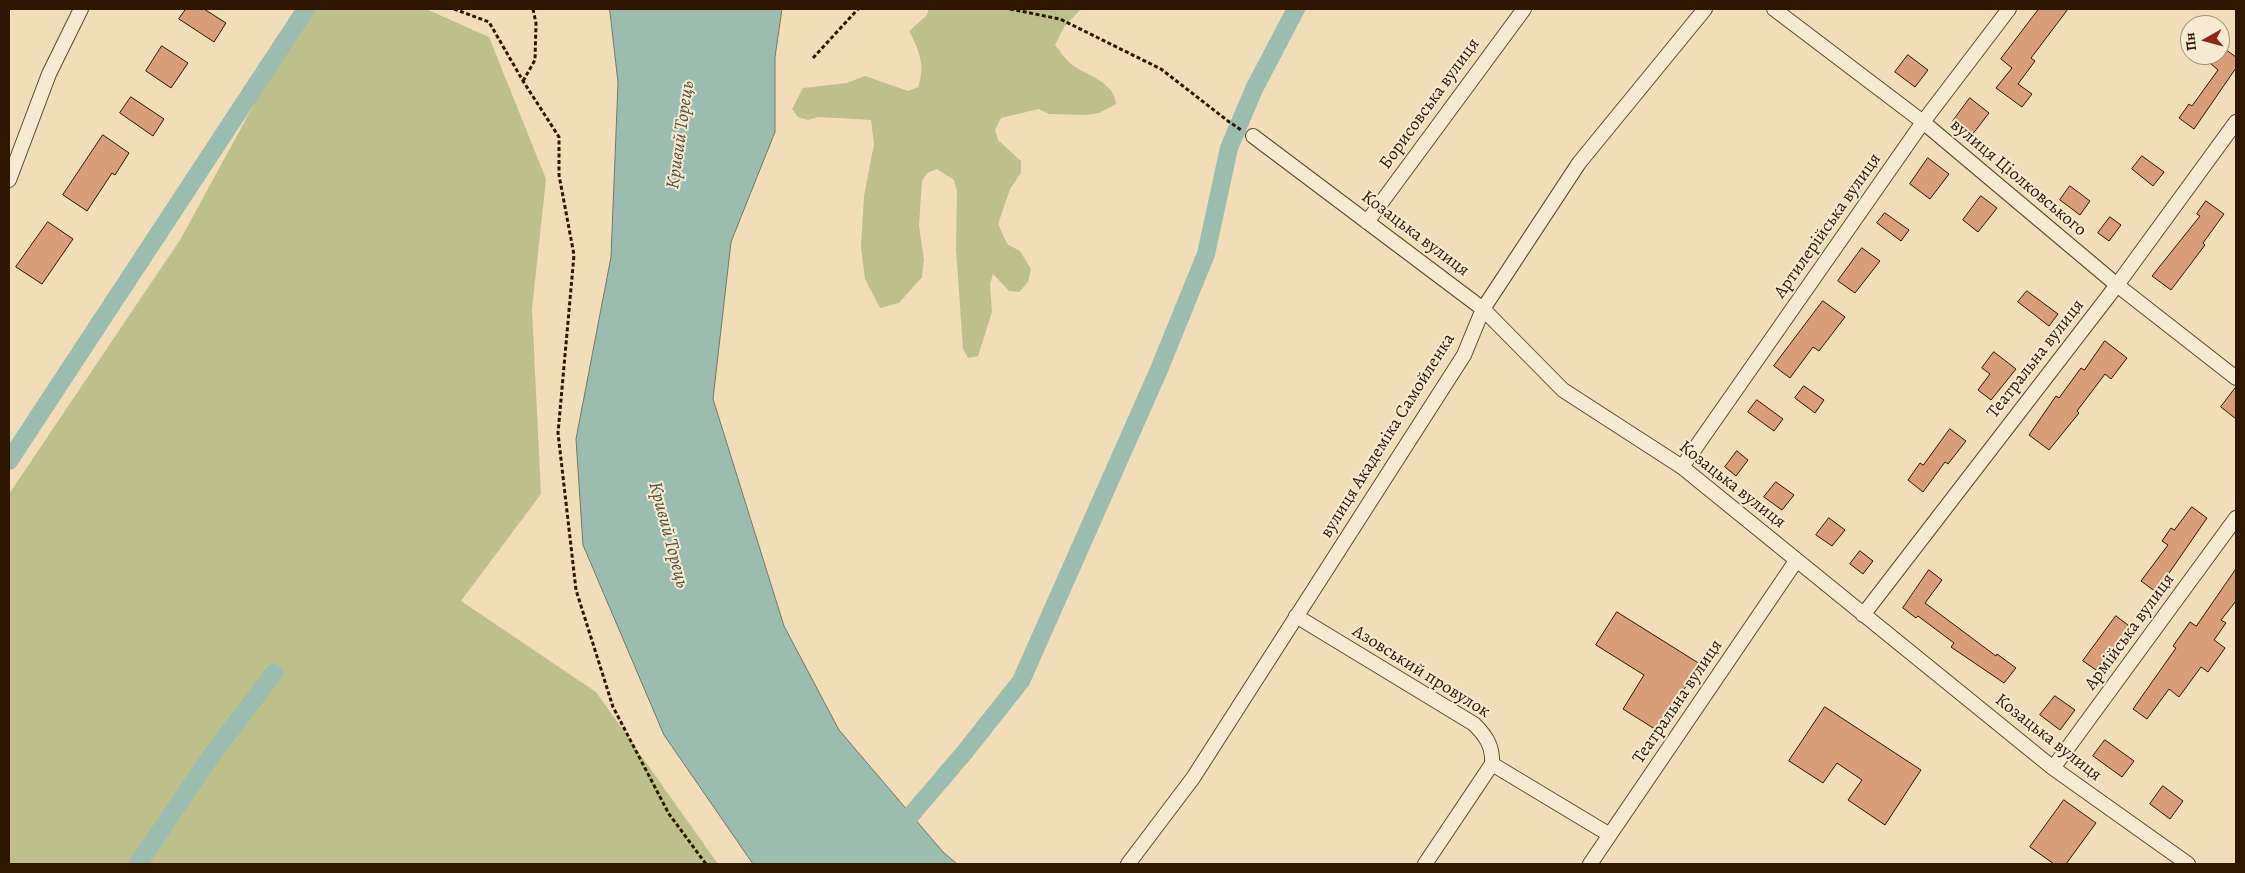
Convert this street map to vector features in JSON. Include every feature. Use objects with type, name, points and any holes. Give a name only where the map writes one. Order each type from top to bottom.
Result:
[{"type":"street","points":[[9,180],[49,74],[80,9]]},
{"type":"street","name":"Борисовська вулиця","points":[[1367,222],[1524,9]]},
{"type":"street","name":"вулиця Академіка Самойленка","points":[[1128,864],[1193,778],[1464,355],[1483,309],[1579,163],[1705,9]]},
{"type":"street","name":"вулиця Ціолковського","points":[[1774,9],[1923,122],[2117,285],[2236,378]]},
{"type":"street","name":"Артилерійська вулиця","points":[[1682,467],[1923,122],[2009,9]]},
{"type":"street","name":"Театральна вулиця","points":[[1863,615],[2117,285],[2236,122]]},
{"type":"street","name":"Козацька вулиця","points":[[1249,134],[1483,309],[1563,390],[1682,467],[2053,768],[2188,864]]},
{"type":"street","name":"Армійська вулиця","points":[[2053,768],[2236,518]]},
{"type":"street","name":"Театральна вулиця","points":[[1590,864],[1796,561]]},
{"type":"street","name":"Азовський провулок","points":[[1296,616],[1474,724],[1486,736],[1492,753],[1492,764]]},
{"type":"street","points":[[1425,864],[1492,764],[1610,835]]},
{"type":"path","points":[[454,9],[489,22],[523,81],[559,137],[559,176],[574,255],[558,433],[576,590],[613,707],[669,814],[706,864]]},
{"type":"path","points":[[523,81],[535,60],[536,22],[533,9]]},
{"type":"path","points":[[813,58],[858,9]]},
{"type":"path","points":[[1010,9],[1060,19],[1161,69],[1228,121],[1249,134]]},
{"type":"green space","points":[[306,9],[426,9],[489,37],[546,179],[532,309],[541,494],[461,601],[596,692],[718,864],[9,864],[9,494],[180,240]]},
{"type":"green space","points":[[929,9],[1081,9],[1064,27],[1055,45],[1071,64],[1105,84],[1114,96],[1116,104],[1099,113],[1086,115],[1049,114],[1039,109],[1001,118],[995,130],[998,140],[1021,161],[1021,173],[1010,189],[998,224],[1007,244],[1020,251],[1031,269],[1028,282],[1019,292],[1009,291],[993,274],[990,284],[992,312],[978,356],[968,358],[963,349],[956,249],[957,191],[954,180],[937,169],[927,173],[922,181],[919,225],[924,260],[922,277],[899,303],[880,308],[865,279],[861,247],[864,196],[874,144],[871,120],[818,117],[808,120],[798,117],[792,109],[803,88],[847,83],[865,76],[908,91],[918,87],[921,72],[920,58],[909,31],[926,16]]},
{"type":"water","name":"Кривий Торець","points":[[610,9],[782,9],[775,57],[775,132],[731,242],[713,399],[784,626],[839,730],[943,852],[957,864],[753,864],[664,735],[583,545],[576,439],[611,257],[618,83]]},
{"type":"building","points":[[186,9],[204,9],[226,23],[214,42],[179,19]]},
{"type":"building","points":[[2039,9],[2068,9],[2031,58],[2035,61],[2018,84],[2032,94],[2022,107],[1996,88],[2012,68],[2001,59]]},
{"type":"building","points":[[162,46],[188,63],[171,88],[146,71]]},
{"type":"building","points":[[2230,53],[2236,57],[2236,68],[2194,129],[2179,118],[2189,104],[2192,106],[2218,70],[2212,65],[2230,65]]},
{"type":"building","points":[[1908,55],[1928,70],[1915,87],[1895,72]]},
{"type":"building","points":[[131,97],[164,119],[153,136],[120,113]]},
{"type":"building","points":[[1970,98],[1989,113],[1972,135],[1953,121]]},
{"type":"building","points":[[103,135],[129,153],[115,175],[112,173],[87,211],[63,195]]},
{"type":"building","points":[[2142,156],[2164,172],[2153,186],[2132,169]]},
{"type":"building","points":[[1928,158],[1949,174],[1930,199],[1910,184]]},
{"type":"building","points":[[2070,186],[2090,201],[2080,215],[2060,200]]},
{"type":"building","points":[[1981,196],[1997,208],[1978,232],[1963,220]]},
{"type":"building","points":[[2206,201],[2224,214],[2203,243],[2205,245],[2171,290],[2152,276],[2200,216],[2197,214]]},
{"type":"building","points":[[1885,213],[1909,230],[1901,241],[1877,223]]},
{"type":"building","points":[[2110,217],[2121,225],[2109,241],[2098,233]]},
{"type":"building","points":[[48,222],[73,239],[42,284],[16,267]]},
{"type":"building","points":[[1862,248],[1880,261],[1855,293],[1838,281]]},
{"type":"building","points":[[2027,291],[2058,314],[2049,326],[2018,302]]},
{"type":"building","points":[[1823,301],[1845,317],[1819,351],[1813,347],[1790,378],[1774,366]]},
{"type":"building","points":[[2105,341],[2127,358],[2111,379],[2105,374],[2077,411],[2079,413],[2049,450],[2029,435],[2056,396],[2059,398],[2081,368],[2084,370]]},
{"type":"building","points":[[1994,352],[2016,369],[1991,400],[1978,390],[1990,374],[1982,368]]},
{"type":"building","points":[[1804,386],[1824,400],[1815,413],[1795,398]]},
{"type":"building","points":[[2236,387],[2236,419],[2221,407]]},
{"type":"building","points":[[1757,400],[1783,419],[1774,431],[1748,412]]},
{"type":"building","points":[[1950,429],[1966,441],[1948,464],[1945,462],[1923,492],[1908,480],[1920,463],[1923,465]]},
{"type":"building","points":[[1737,451],[1748,460],[1736,476],[1725,467]]},
{"type":"building","points":[[1776,482],[1794,495],[1782,510],[1764,497]]},
{"type":"building","points":[[2192,507],[2207,518],[2156,592],[2141,581],[2168,545],[2162,541],[2171,528],[2174,530]]},
{"type":"building","points":[[1829,518],[1845,530],[1832,546],[1816,535]]},
{"type":"building","points":[[1860,551],[1873,561],[1863,574],[1850,564]]},
{"type":"building","points":[[2236,569],[2236,601],[2221,620],[2226,623],[2214,640],[2225,648],[2208,672],[2201,667],[2179,697],[2169,689],[2147,719],[2133,709],[2176,648],[2173,646],[2190,622],[2196,626]]},
{"type":"building","points":[[1929,570],[1942,580],[1925,603],[1996,656],[1997,654],[2016,668],[2004,683],[1951,647],[1954,643],[1918,616],[1916,618],[1903,608]]},
{"type":"building","points":[[1617,612],[1700,664],[1658,731],[1623,709],[1644,675],[1596,645]]},
{"type":"building","points":[[2116,616],[2132,628],[2117,648],[2114,646],[2096,670],[2083,661]]},
{"type":"building","points":[[2055,696],[2075,710],[2060,730],[2040,715]]},
{"type":"building","points":[[1825,707],[1921,770],[1885,825],[1848,800],[1862,780],[1837,763],[1823,783],[1789,761]]},
{"type":"building","points":[[2105,740],[2134,761],[2122,777],[2093,756]]},
{"type":"building","points":[[2163,786],[2183,801],[2170,819],[2150,804]]},
{"type":"building","points":[[2064,800],[2096,823],[2066,864],[2054,864],[2030,847]]},
{"type":"waterway","points":[[9,461],[306,9]]},
{"type":"waterway","points":[[911,815],[964,753],[1021,681],[1158,372],[1206,254],[1229,148],[1254,89],[1296,9]]},
{"type":"waterway","points":[[138,864],[211,756],[274,673]]}]
